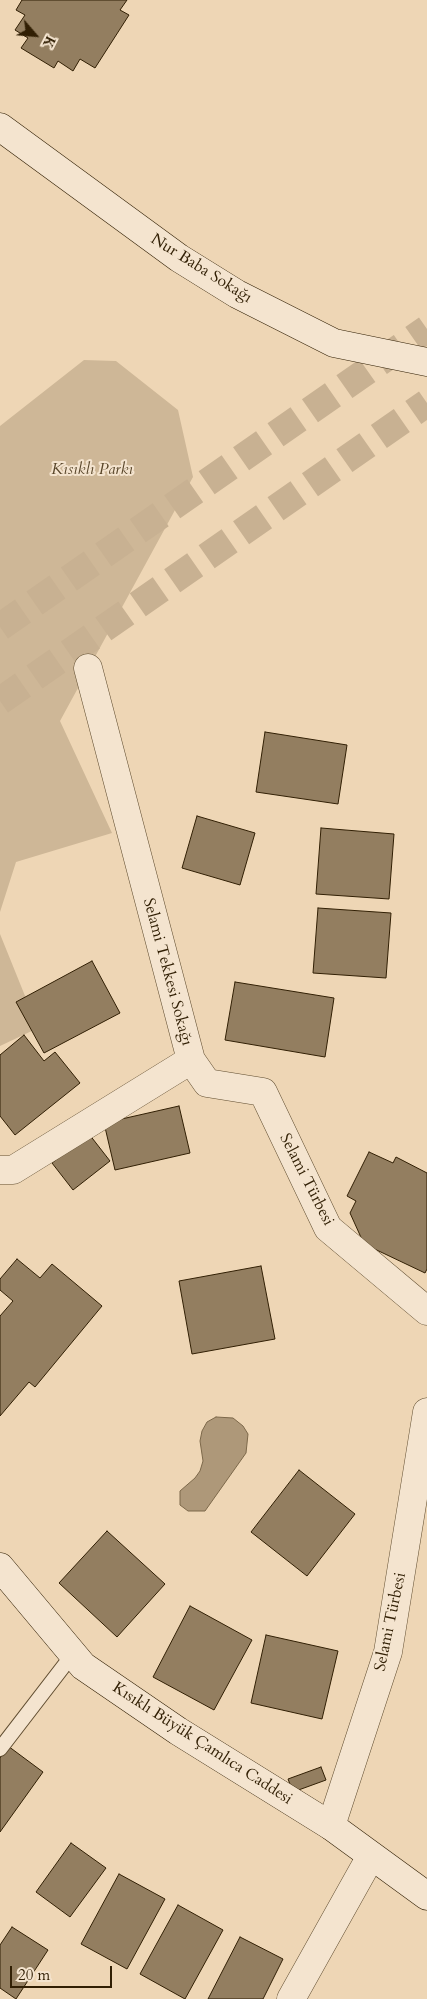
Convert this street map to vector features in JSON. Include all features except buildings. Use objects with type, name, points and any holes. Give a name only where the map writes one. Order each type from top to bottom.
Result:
[{"type":"street","name":"Nur Baba Sokağı","points":[[0,127],[179,258],[237,294],[334,343],[427,362]]},
{"type":"street","name":"Selami Tekkesi Sokağı","points":[[0,1170],[13,1170],[191,1060],[88,668]]},
{"type":"street","name":"Selami Türbesi","points":[[191,1060],[207,1083],[263,1092],[328,1228],[427,1311]]},
{"type":"street","name":"Selami Türbesi","points":[[331,1826],[388,1652],[427,1412]]},
{"type":"street","name":"Kısıklı Büyük Çamlıca Caddesi","points":[[0,1567],[83,1666],[178,1731],[331,1826],[427,1896]]},
{"type":"street","points":[[291,1999],[371,1856]]},
{"type":"lane","points":[[0,1749],[73,1654]]},
{"type":"green space","name":"Kısıklı Parkı","points":[[84,360],[116,361],[178,410],[193,477],[60,721],[112,833],[16,862],[0,912],[0,426]]},
{"type":"green space","points":[[0,934],[38,1028],[0,1046]]},
{"type":"shaded area","points":[[216,1417],[233,1418],[243,1426],[248,1434],[246,1453],[205,1511],[188,1511],[180,1505],[180,1491],[200,1471],[203,1461],[200,1441],[202,1431],[207,1422]]},
{"type":"tunnel","points":[[0,627],[427,329]]},
{"type":"tunnel","points":[[0,701],[427,403]]}]
